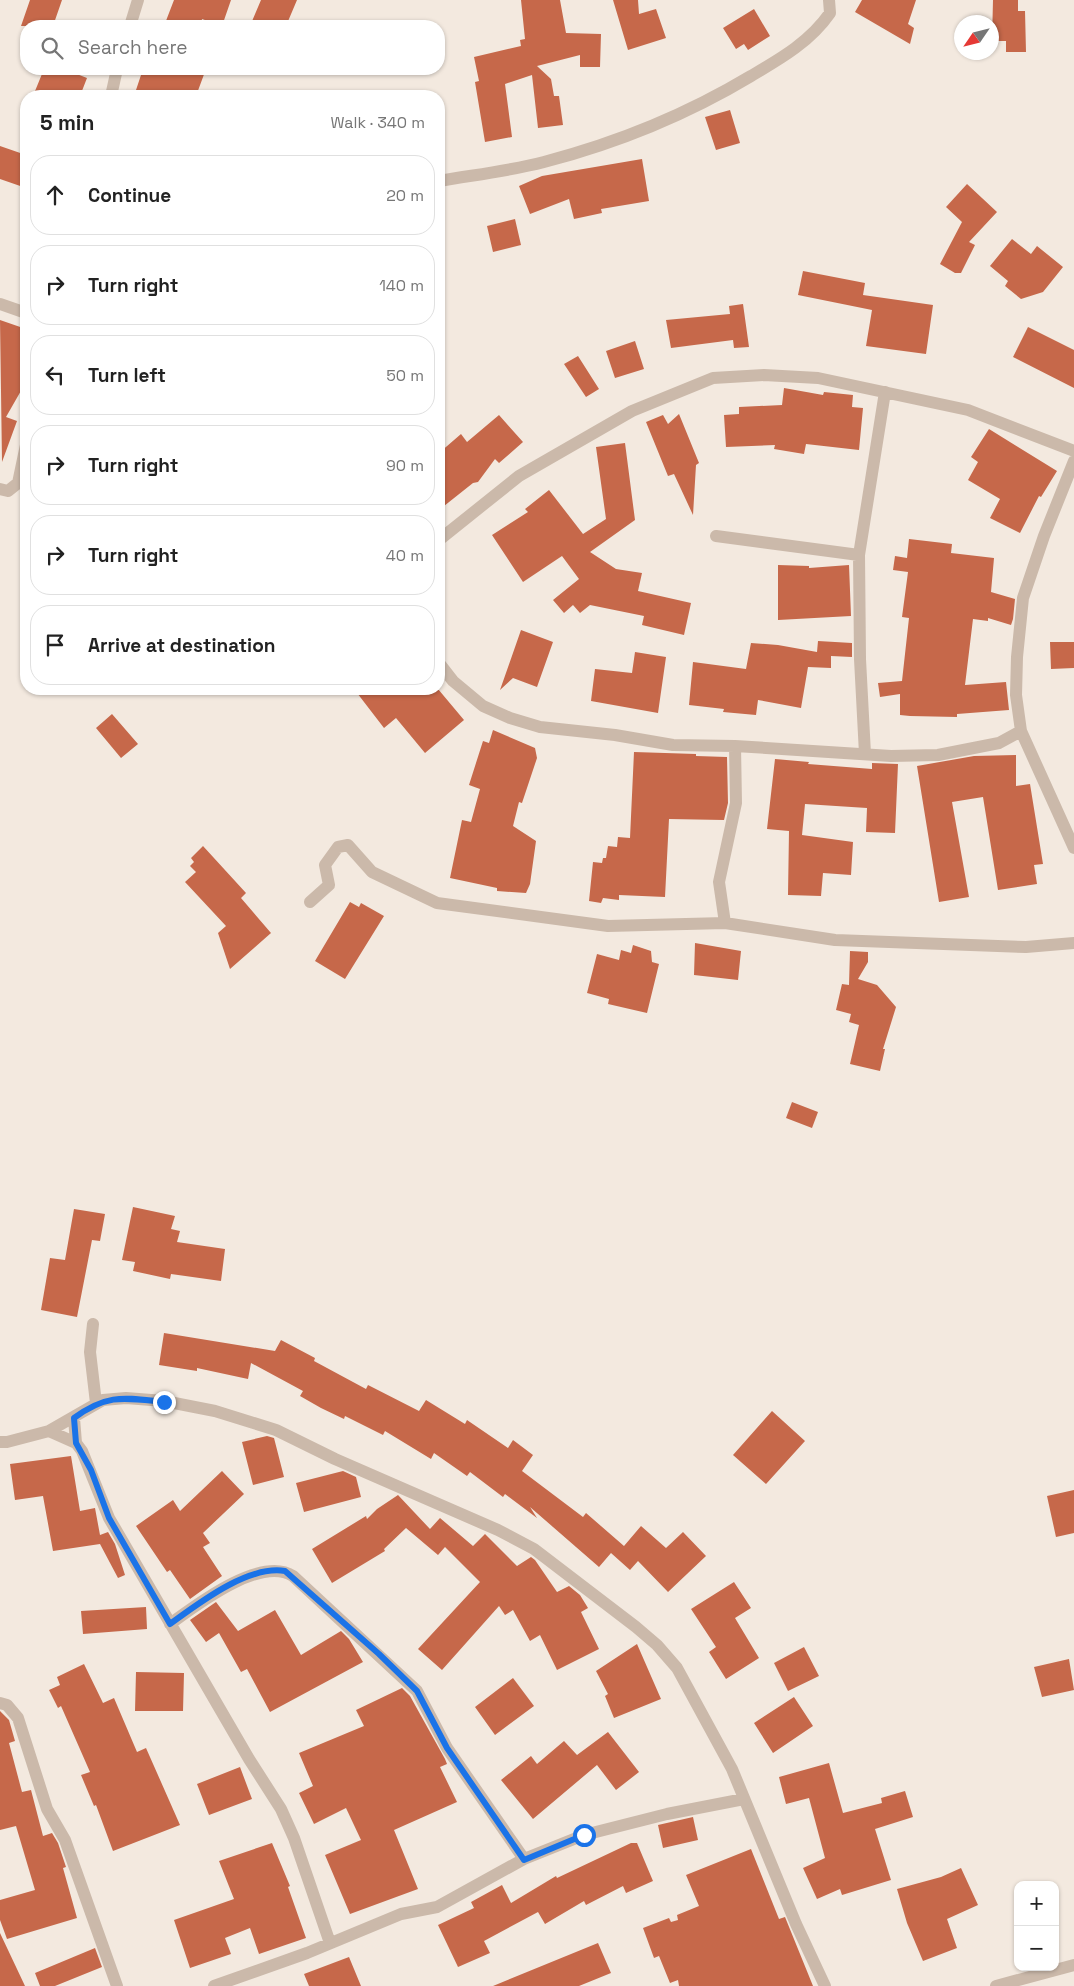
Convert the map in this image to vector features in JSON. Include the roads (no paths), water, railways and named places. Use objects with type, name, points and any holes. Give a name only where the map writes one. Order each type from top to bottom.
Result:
[{"type":"street","points":[[132,20],[138,0]]},
{"type":"street","points":[[445,180],[543,163],[620,139],[672,119],[725,91],[806,40],[830,13],[829,0]]},
{"type":"street","points":[[112,90],[116,75]]},
{"type":"street","points":[[0,304],[20,311]]},
{"type":"street","points":[[445,535],[519,476],[632,411],[713,378],[764,375],[818,378],[968,410],[1074,450]]},
{"type":"street","points":[[865,754],[860,659],[859,555],[885,392]]},
{"type":"street","points":[[1074,461],[1044,536],[1023,598],[1016,657],[1016,695],[1021,731],[1074,848]]},
{"type":"street","points":[[0,489],[8,491],[18,483],[20,474]]},
{"type":"street","points":[[716,536],[859,555]]},
{"type":"street","points":[[445,670],[453,681],[483,706],[510,718],[540,727],[615,735],[673,745],[735,746],[865,754],[938,755],[999,743],[1021,731]]},
{"type":"street","points":[[725,923],[719,882],[736,803],[735,746]]},
{"type":"street","points":[[310,902],[329,885],[325,865],[338,847],[348,845],[372,872],[438,903],[608,926],[725,923],[835,940],[1026,947],[1074,943]]},
{"type":"street","points":[[93,1324],[90,1352],[96,1403]]},
{"type":"street","points":[[0,1442],[7,1442],[49,1431],[74,1418],[96,1403],[126,1398],[164,1402],[215,1411],[276,1430],[335,1459],[498,1530],[534,1549],[643,1633],[677,1668],[732,1769],[796,1924],[825,1986]]},
{"type":"street","points":[[74,1418],[76,1443],[91,1470],[109,1518],[249,1759],[282,1809],[294,1838],[330,1943]]},
{"type":"street","points":[[49,1431],[76,1443]]},
{"type":"street","points":[[170,1624],[236,1580],[278,1570],[285,1571],[379,1654],[417,1691],[447,1748],[524,1860]]},
{"type":"street","points":[[0,1703],[7,1705],[18,1718],[47,1809],[65,1840],[117,1986]]},
{"type":"street","points":[[214,1986],[249,1975],[401,1914],[437,1907],[524,1860],[584,1835],[667,1814],[744,1799]]},
{"type":"street","points":[[996,1986],[1074,1965]]}]
